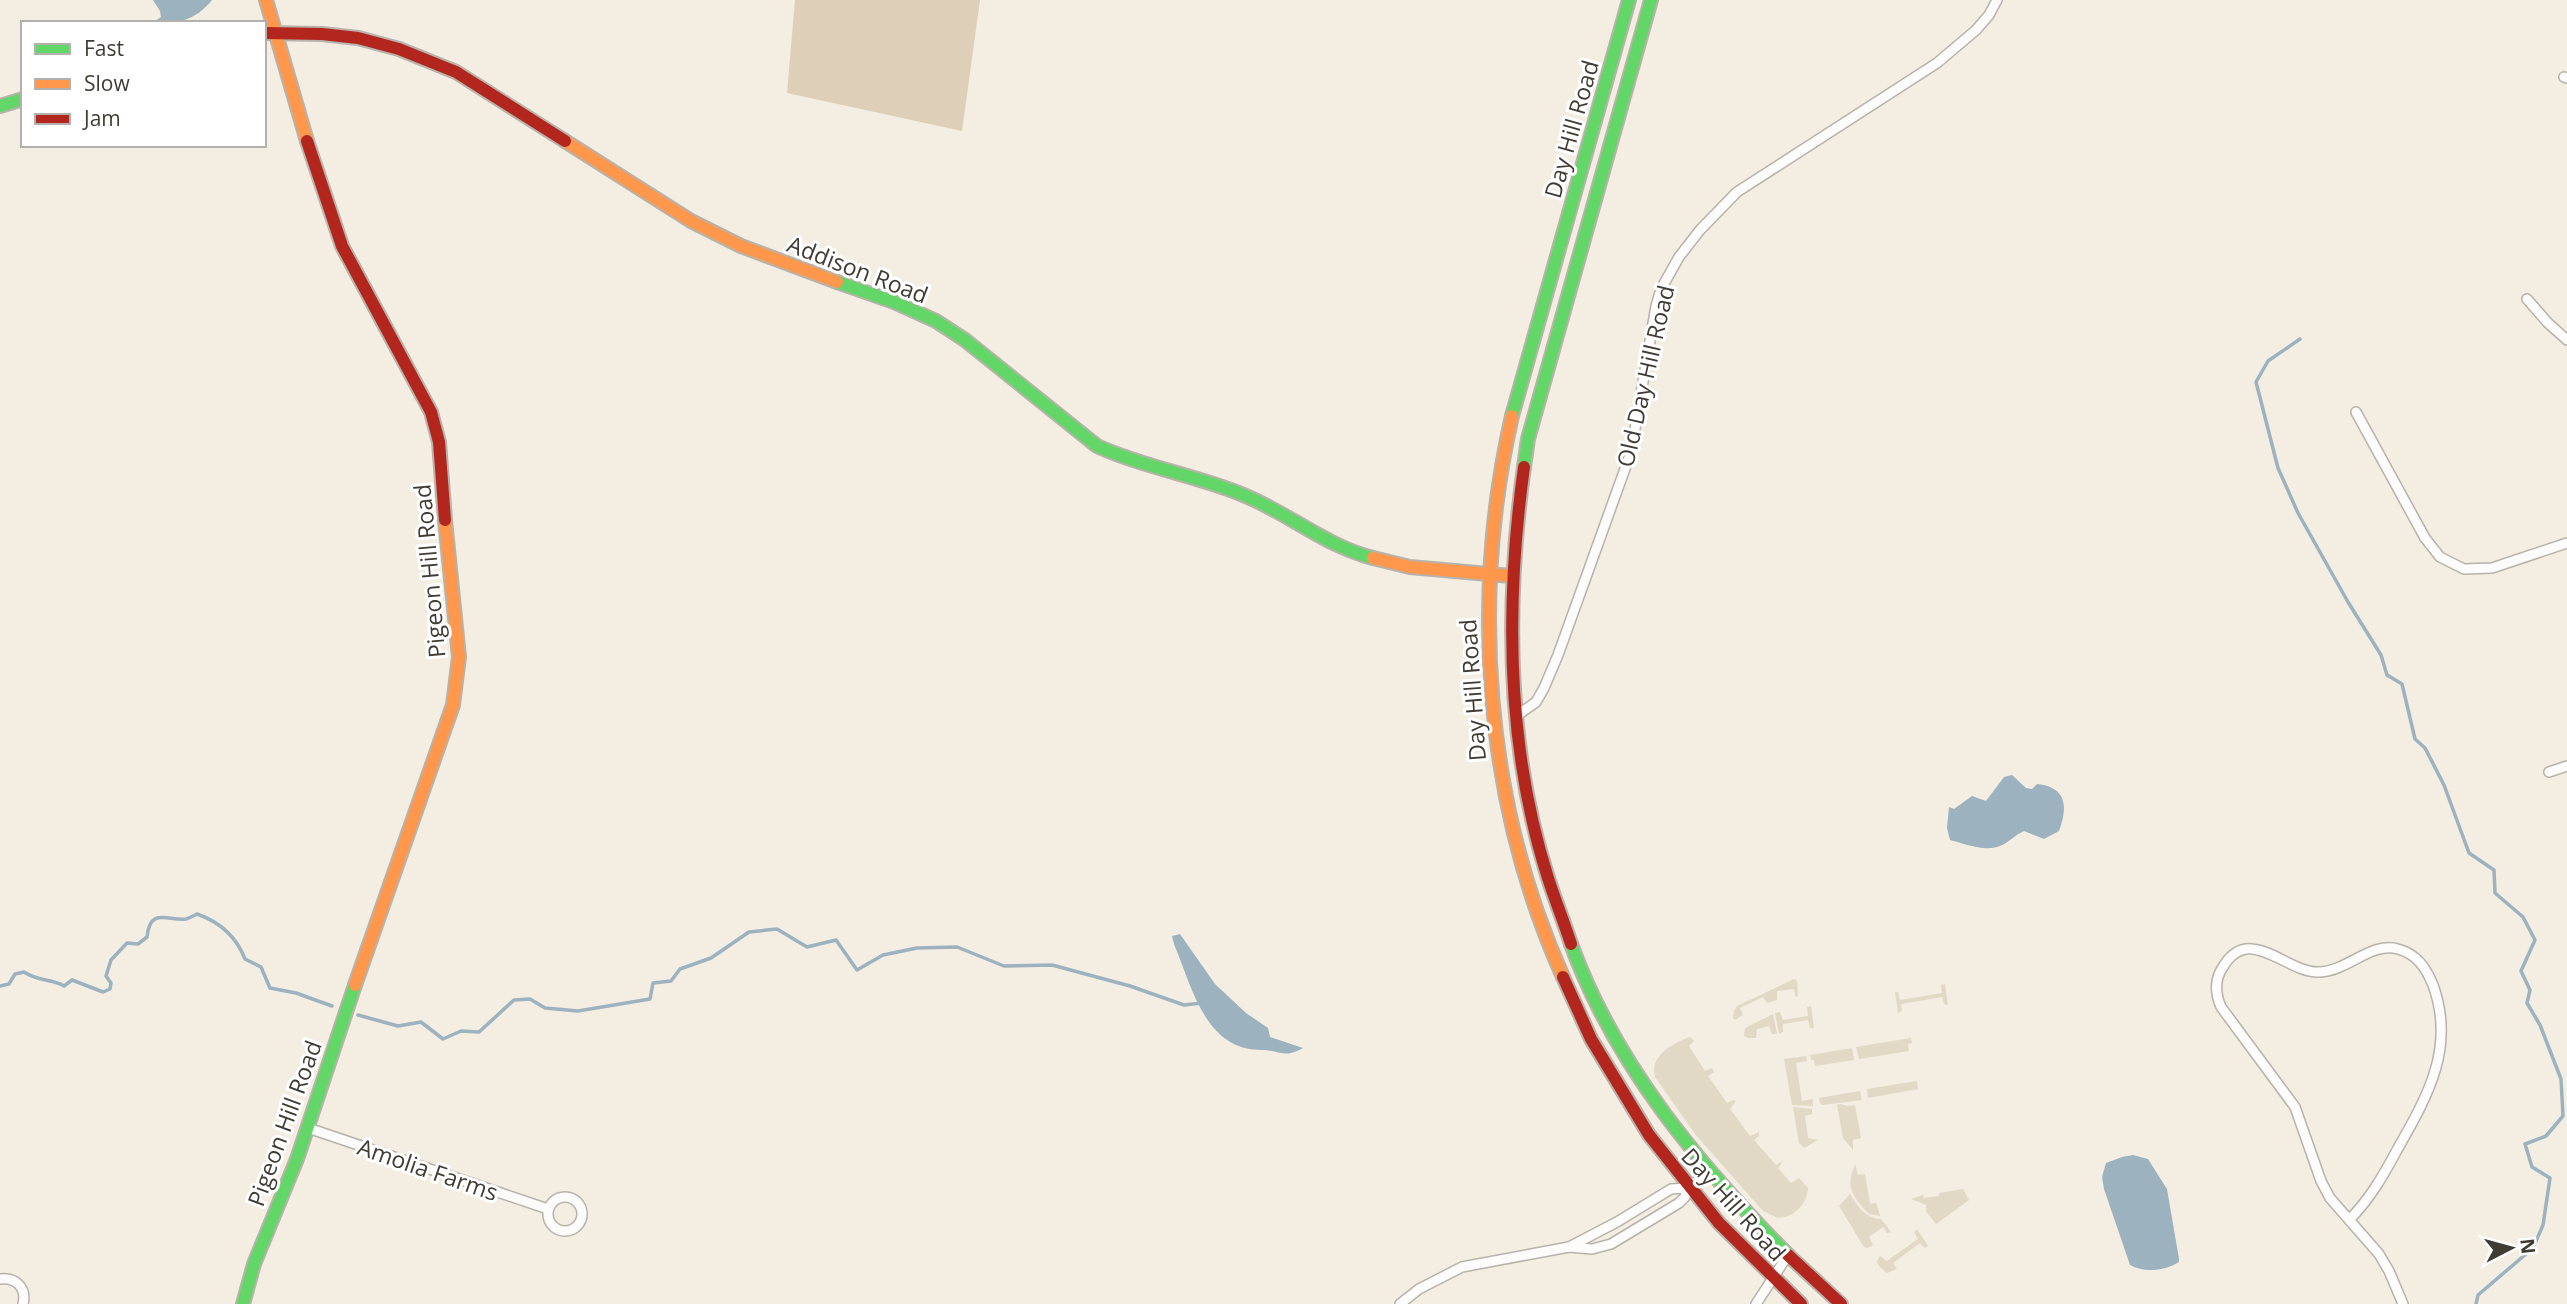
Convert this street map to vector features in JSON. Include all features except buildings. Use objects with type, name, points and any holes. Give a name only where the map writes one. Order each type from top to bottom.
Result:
[{"type":"main road","name":"Pigeon Hill Road","points":[[243,1304],[254,1264],[308,1128],[345,1013],[447,726],[453,705],[459,657],[439,442],[431,412],[342,246],[270,33],[266,0]]},
{"type":"main road","name":"Day Hill Road","points":[[1629,0],[1518,390],[1497,492],[1488,575],[1487,635],[1492,720],[1503,792],[1535,912],[1579,1018],[1637,1119],[1688,1188],[1773,1279],[1801,1304]]},
{"type":"main road","name":"Day Hill Road","points":[[1651,0],[1528,439],[1519,494],[1511,576],[1510,646],[1515,717],[1526,788],[1554,896],[1601,1011],[1628,1060],[1671,1125],[1710,1172],[1788,1255],[1841,1304]]},
{"type":"main road","name":"Addison Road","points":[[270,33],[358,38],[399,49],[456,72],[691,221],[776,260],[894,302],[936,321],[965,340],[1097,446],[1245,495],[1362,555],[1410,566],[1511,576]]},
{"type":"main road","points":[[0,106],[21,100]]},
{"type":"main road","points":[[1591,133],[1612,141]]},
{"type":"main road","points":[[1517,850],[1539,845]]},
{"type":"main road","points":[[1557,968],[1577,957]]},
{"type":"street","name":"Old Day Hill Road","points":[[1515,717],[1536,702],[1544,688],[1604,529],[1636,432],[1651,334],[1661,289],[1679,257],[1700,230],[1737,192],[1937,62],[1976,30],[1997,0]]},
{"type":"street","points":[[2527,299],[2567,340]]},
{"type":"street","points":[[2356,412],[2424,538],[2434,552],[2450,563],[2464,569],[2491,568],[2567,543]]},
{"type":"street","points":[[2549,772],[2567,766]]},
{"type":"street","points":[[2349,1220],[2375,1190],[2419,1112],[2434,1078],[2440,1050],[2440,1021],[2430,978],[2418,959],[2392,947],[2375,950],[2342,968],[2318,972],[2297,967],[2266,951],[2252,950],[2236,954],[2228,960],[2219,975],[2216,995],[2221,1007],[2295,1107],[2321,1181],[2330,1198],[2383,1260],[2403,1304]]},
{"type":"street","name":"Amolia Farms","points":[[308,1128],[548,1209]]},
{"type":"street","points":[[1569,1247],[1671,1189],[1688,1188],[1710,1172]]},
{"type":"street","points":[[1401,1304],[1419,1289],[1462,1267],[1569,1247],[1596,1248],[1617,1240],[1679,1203],[1688,1188]]},
{"type":"street","name":"Amolia Farms","points":[[568,1197],[580,1205],[582,1220],[576,1229],[560,1231],[550,1223],[548,1209],[554,1201],[568,1197]]},
{"type":"street","points":[[1756,1304],[1788,1255]]},
{"type":"street","points":[[0,1279],[18,1283],[24,1293],[23,1304]]},
{"type":"shaded area","points":[[795,0],[980,0],[962,131],[787,93]]},
{"type":"shaded area","points":[[1794,979],[1797,981],[1798,997],[1795,996],[1794,989],[1777,991],[1777,1000],[1767,1003],[1763,997],[1740,1008],[1743,1015],[1735,1020],[1733,1018],[1737,1006]]},
{"type":"shaded area","points":[[1945,984],[1948,1005],[1944,1004],[1942,997],[1901,1004],[1902,1010],[1898,1013],[1895,992],[1898,992],[1900,1000],[1942,993],[1941,985]]},
{"type":"shaded area","points":[[1811,1006],[1814,1028],[1810,1028],[1808,1020],[1783,1024],[1783,1032],[1779,1034],[1775,1013],[1780,1012],[1783,1020],[1808,1016],[1807,1007]]},
{"type":"shaded area","points":[[1773,1014],[1777,1034],[1772,1034],[1769,1026],[1757,1029],[1756,1038],[1744,1036],[1745,1028]]},
{"type":"shaded area","points":[[1690,1037],[1694,1041],[1689,1046],[1705,1071],[1712,1068],[1714,1072],[1708,1076],[1727,1103],[1736,1101],[1730,1109],[1750,1136],[1759,1132],[1759,1136],[1754,1140],[1776,1165],[1783,1161],[1778,1168],[1791,1183],[1799,1178],[1808,1188],[1799,1209],[1789,1216],[1778,1218],[1763,1211],[1695,1134],[1655,1077],[1656,1063],[1664,1051]]},
{"type":"shaded area","points":[[1911,1038],[1909,1051],[1859,1059],[1856,1047]]},
{"type":"shaded area","points":[[1852,1048],[1854,1060],[1815,1066],[1814,1060],[1811,1060],[1810,1055]]},
{"type":"shaded area","points":[[1806,1056],[1807,1061],[1796,1063],[1802,1101],[1813,1099],[1813,1106],[1792,1105],[1784,1059]]},
{"type":"shaded area","points":[[1917,1081],[1918,1089],[1868,1098],[1867,1089]]},
{"type":"shaded area","points":[[1860,1091],[1862,1100],[1822,1105],[1820,1103],[1819,1098]]},
{"type":"shaded area","points":[[1837,1105],[1855,1105],[1861,1138],[1853,1140],[1853,1150],[1843,1138]]},
{"type":"shaded area","points":[[1793,1107],[1812,1109],[1812,1114],[1805,1116],[1808,1138],[1818,1140],[1804,1148],[1799,1143]]},
{"type":"shaded area","points":[[1855,1164],[1858,1175],[1865,1174],[1870,1204],[1876,1203],[1880,1216],[1869,1214],[1852,1191],[1851,1179]]},
{"type":"shaded area","points":[[1963,1189],[1969,1200],[1936,1224],[1926,1211],[1926,1205],[1911,1199],[1923,1195],[1924,1198],[1939,1196],[1939,1193]]},
{"type":"shaded area","points":[[1850,1194],[1863,1211],[1881,1219],[1891,1232],[1887,1233],[1883,1227],[1869,1237],[1873,1245],[1868,1248],[1864,1247],[1839,1206]]},
{"type":"shaded area","points":[[1917,1229],[1928,1246],[1925,1248],[1920,1243],[1893,1263],[1897,1269],[1887,1273],[1879,1266],[1877,1261],[1880,1256],[1887,1261],[1918,1239],[1914,1232]]},
{"type":"water","points":[[153,0],[212,0],[199,13],[185,20],[155,21],[161,17]]},
{"type":"water","points":[[2012,775],[2026,788],[2032,789],[2037,784],[2054,789],[2060,794],[2064,814],[2059,831],[2044,839],[2024,831],[1994,848],[1975,847],[1950,840],[1947,828],[1949,807],[1954,809],[1972,796],[1986,801],[2004,777]]},
{"type":"water","points":[[1180,934],[1215,984],[1246,1013],[1268,1028],[1270,1037],[1303,1048],[1287,1053],[1242,1047],[1226,1039],[1214,1028],[1203,1013],[1174,944],[1172,936]]},
{"type":"water","points":[[2133,1155],[2148,1159],[2167,1189],[2179,1262],[2167,1267],[2148,1270],[2130,1265],[2104,1189],[2102,1177],[2106,1163]]},
{"type":"waterway","points":[[2300,339],[2268,361],[2256,382],[2278,468],[2298,513],[2381,655],[2387,675],[2402,684],[2415,739],[2425,748],[2444,785],[2469,853],[2494,870],[2495,893],[2523,917],[2535,940],[2521,971],[2530,990],[2527,1003],[2540,1025],[2561,1079],[2563,1116],[2546,1136],[2525,1144],[2532,1167],[2550,1178],[2543,1225],[2533,1248],[2478,1295],[2476,1304]]},
{"type":"waterway","points":[[0,986],[9,984],[15,974],[24,972],[64,986],[72,980],[103,992],[110,989],[111,983],[106,976],[111,960],[127,943],[138,944],[147,937],[152,922],[160,918],[186,919],[197,914],[226,931],[237,943],[245,959],[261,967],[270,988],[296,993],[332,1006]]},
{"type":"waterway","points":[[358,1015],[398,1026],[421,1022],[443,1039],[461,1031],[479,1032],[514,1000],[530,999],[545,1008],[578,1011],[650,999],[653,983],[671,981],[680,969],[711,958],[749,932],[777,929],[807,947],[836,940],[857,970],[883,955],[917,948],[957,947],[1004,966],[1052,965],[1130,986],[1184,1005],[1202,1003]]},
{"type":"traffic: fast","points":[[1512,416],[1629,0]]},
{"type":"traffic: fast","points":[[1524,467],[1528,439],[1651,0]]},
{"type":"traffic: fast","points":[[0,106],[21,100]]},
{"type":"traffic: fast","points":[[837,282],[894,302],[936,321],[965,340],[1097,446],[1132,460],[1241,494],[1322,537],[1355,553],[1373,558]]},
{"type":"traffic: fast","points":[[1571,944],[1611,1031],[1663,1111],[1723,1185],[1788,1255]]},
{"type":"traffic: fast","points":[[243,1304],[254,1264],[297,1159],[355,985]]},
{"type":"traffic: slow","points":[[266,0],[307,141]]},
{"type":"traffic: slow","points":[[565,141],[691,221],[741,246],[837,282]]},
{"type":"traffic: slow","points":[[1512,416],[1499,486],[1491,557],[1489,629],[1492,701],[1516,842],[1537,911],[1563,977]]},
{"type":"traffic: slow","points":[[355,985],[453,705],[459,657],[445,520]]},
{"type":"traffic: slow","points":[[1373,558],[1410,567],[1511,576]]},
{"type":"traffic: jam","points":[[266,33],[358,38],[399,49],[456,72],[565,141]]},
{"type":"traffic: jam","points":[[307,141],[342,246],[431,412],[439,442],[445,520]]},
{"type":"traffic: jam","points":[[1524,467],[1512,622],[1517,726],[1534,828],[1571,944]]},
{"type":"traffic: jam","points":[[1563,977],[1591,1039],[1649,1135],[1719,1223],[1801,1304]]},
{"type":"traffic: jam","points":[[1788,1255],[1841,1304]]}]
